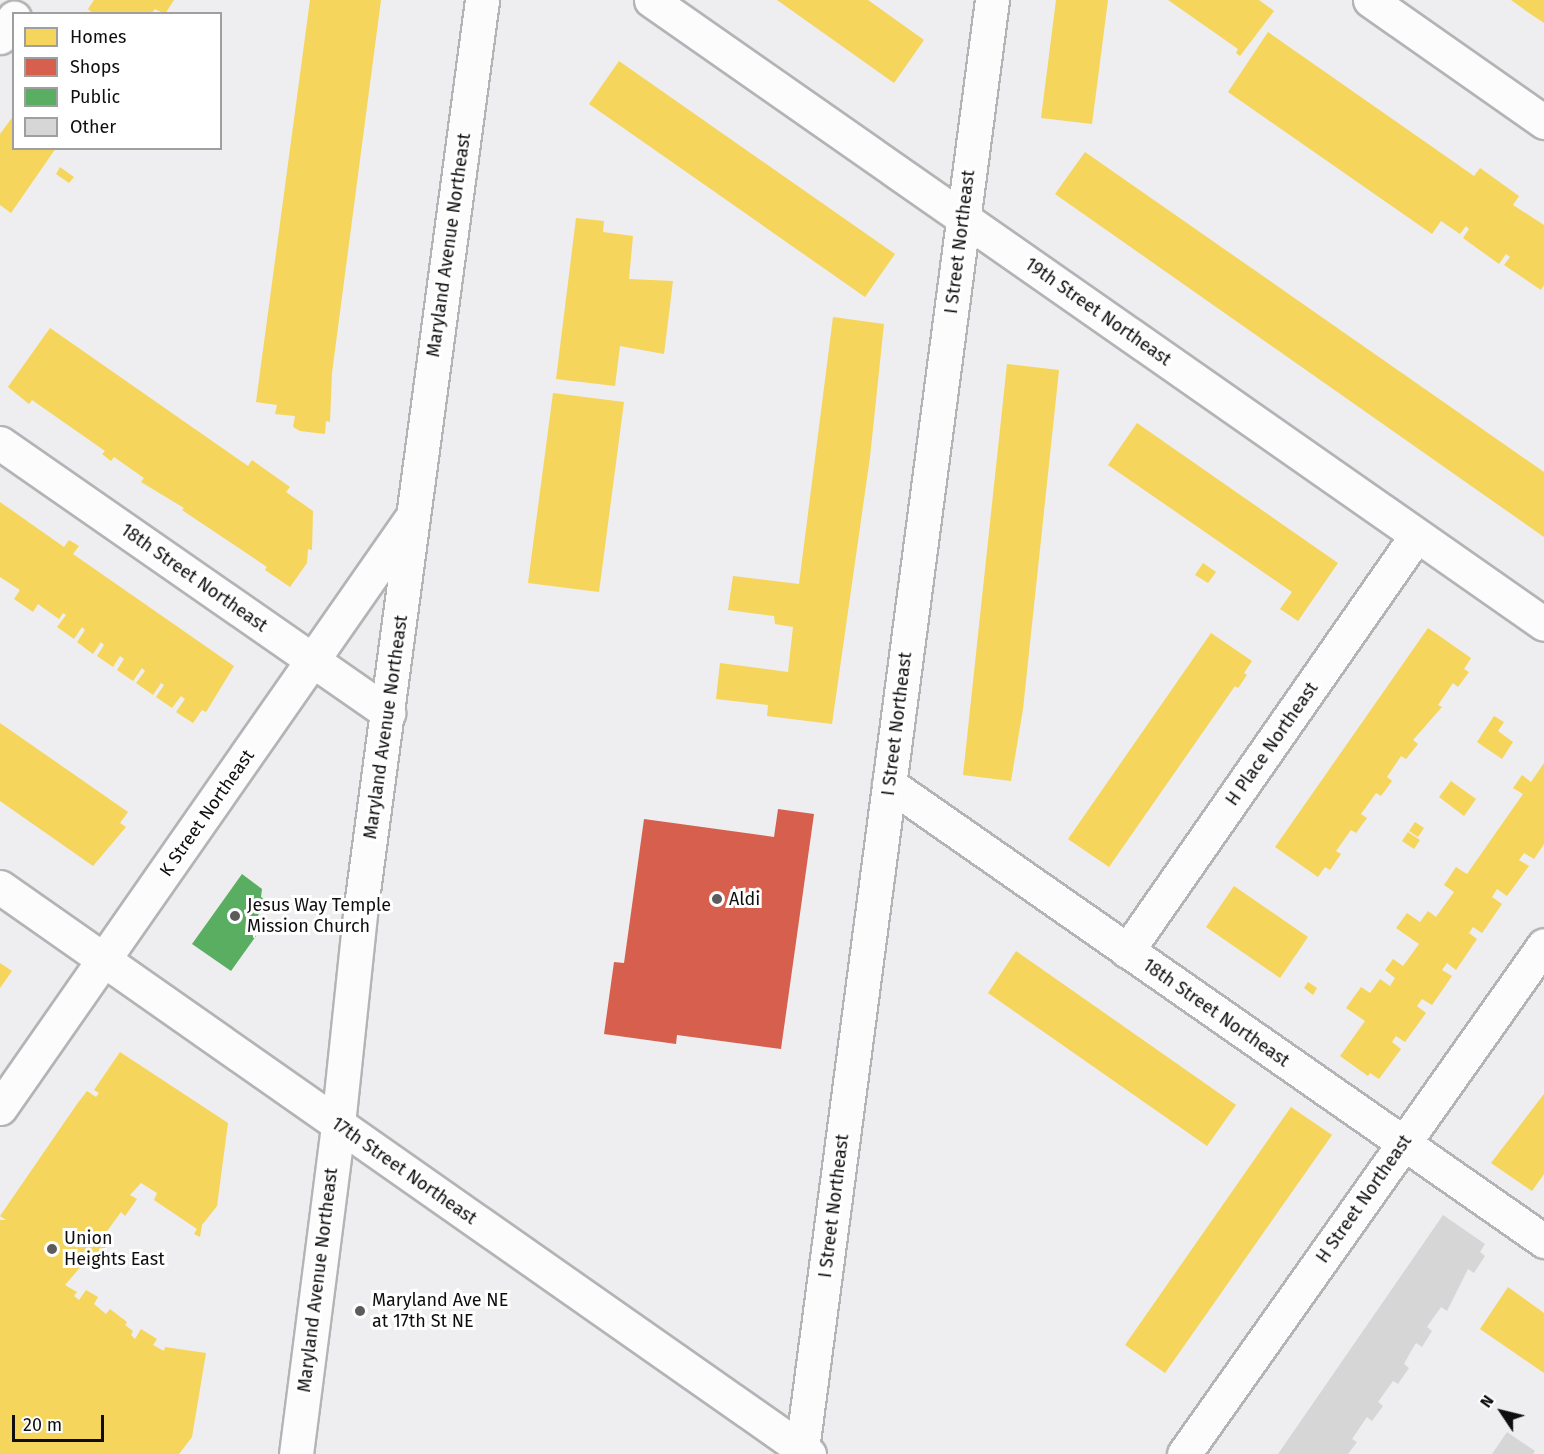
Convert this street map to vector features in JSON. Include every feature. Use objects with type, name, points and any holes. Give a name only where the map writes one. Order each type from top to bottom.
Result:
[{"type":"street","name":"Maryland Avenue Northeast","points":[[296,1454],[412,516],[482,0]]},
{"type":"street","name":"19th Street Northeast","points":[[651,0],[964,216],[1544,624]]},
{"type":"street","name":"I Street Northeast","points":[[806,1451],[889,784],[992,0]]},
{"type":"street","points":[[1370,0],[1544,122]]},
{"type":"street","points":[[0,37],[12,21]]},
{"type":"street","name":"18th Street Northeast","points":[[0,443],[388,713]]},
{"type":"street","name":"K Street Northeast","points":[[0,1108],[105,961],[412,516]]},
{"type":"street","name":"H Place Northeast","points":[[1127,951],[1416,536]]},
{"type":"street","name":"18th Street Northeast","points":[[889,784],[1544,1241]]},
{"type":"street","name":"17th Street Northeast","points":[[0,887],[806,1451]]},
{"type":"street","name":"H Street Northeast","points":[[1184,1454],[1544,945]]},
{"type":"building: Homes","points":[[94,0],[174,0],[166,12],[155,9],[153,12],[92,12],[88,9]]},
{"type":"building: Homes","points":[[310,0],[381,0],[332,373],[330,422],[326,421],[325,434],[300,431],[293,427],[295,416],[275,414],[277,405],[256,402]]},
{"type":"building: Homes","points":[[777,0],[868,0],[924,40],[894,83]]},
{"type":"building: Homes","points":[[1056,0],[1108,0],[1092,124],[1041,118]]},
{"type":"building: Homes","points":[[1168,0],[1259,0],[1274,11],[1240,56],[1236,53],[1238,49]]},
{"type":"building: Homes","points":[[1511,0],[1544,0],[1544,23],[1529,13]]},
{"type":"building: Homes","points":[[1268,32],[1474,176],[1480,168],[1519,196],[1513,205],[1544,225],[1544,285],[1541,290],[1504,265],[1510,257],[1506,254],[1499,264],[1463,238],[1469,229],[1466,226],[1460,234],[1441,221],[1432,234],[1228,92]]},
{"type":"building: Homes","points":[[619,61],[895,254],[865,297],[589,104]]},
{"type":"building: Homes","points":[[12,118],[12,150],[55,150],[11,213],[0,205],[0,134]]},
{"type":"building: Homes","points":[[1085,152],[1544,472],[1544,537],[1055,194]]},
{"type":"building: Homes","points":[[60,167],[74,177],[69,183],[56,174]]},
{"type":"building: Homes","points":[[576,218],[604,221],[603,232],[633,236],[629,279],[673,281],[664,354],[620,346],[615,386],[556,379]]},
{"type":"building: Homes","points":[[833,317],[884,324],[870,457],[832,724],[767,716],[768,705],[716,699],[720,663],[788,672],[793,627],[775,624],[774,616],[728,610],[733,576],[799,584]]},
{"type":"building: Homes","points":[[50,328],[248,466],[252,460],[290,487],[286,492],[313,511],[312,550],[308,549],[307,563],[290,587],[265,570],[267,567],[182,510],[184,508],[141,482],[144,478],[114,457],[111,461],[102,454],[105,451],[32,400],[29,404],[8,387]]},
{"type":"building: Homes","points":[[1007,364],[1059,370],[1023,709],[1011,781],[963,775]]},
{"type":"building: Homes","points":[[553,393],[624,402],[599,592],[528,583]]},
{"type":"building: Homes","points":[[1137,423],[1338,563],[1298,621],[1280,609],[1292,592],[1108,465]]},
{"type":"building: Homes","points":[[0,502],[64,547],[69,540],[79,546],[73,554],[234,666],[206,712],[202,710],[193,723],[176,712],[185,699],[181,696],[172,708],[156,697],[164,685],[161,683],[153,695],[136,683],[145,671],[142,668],[133,681],[117,670],[124,659],[120,656],[113,667],[97,656],[104,645],[101,642],[93,654],[77,642],[85,630],[82,627],[74,639],[57,627],[66,615],[63,613],[59,619],[38,604],[33,612],[14,599],[20,590],[0,577]]},
{"type":"building: Homes","points":[[1203,563],[1216,572],[1208,583],[1195,575]]},
{"type":"building: Homes","points":[[1428,628],[1471,658],[1464,669],[1469,672],[1458,687],[1453,683],[1438,705],[1442,707],[1413,740],[1418,744],[1406,759],[1401,756],[1387,777],[1392,781],[1381,796],[1376,793],[1361,814],[1367,818],[1356,833],[1351,830],[1336,851],[1341,854],[1330,870],[1325,867],[1318,877],[1275,847]]},
{"type":"building: Homes","points":[[1211,633],[1252,661],[1244,673],[1247,675],[1238,688],[1235,686],[1109,867],[1068,839]]},
{"type":"building: Homes","points":[[1494,716],[1504,722],[1498,731],[1513,742],[1502,759],[1477,742]]},
{"type":"building: Homes","points":[[0,723],[128,812],[120,823],[126,827],[93,866],[0,801]]},
{"type":"building: Homes","points":[[1544,763],[1544,844],[1534,859],[1524,853],[1519,860],[1529,866],[1507,896],[1497,889],[1492,897],[1502,904],[1482,933],[1473,927],[1469,933],[1477,939],[1456,970],[1447,963],[1442,970],[1452,976],[1432,1005],[1422,999],[1417,1006],[1426,1013],[1405,1042],[1396,1036],[1392,1042],[1401,1049],[1379,1079],[1370,1073],[1368,1076],[1340,1056],[1365,1021],[1346,1008],[1361,987],[1370,993],[1380,979],[1390,986],[1395,978],[1385,970],[1393,959],[1403,966],[1419,944],[1396,928],[1407,913],[1420,922],[1428,911],[1436,917],[1454,892],[1444,885],[1456,867],[1467,874],[1523,794],[1513,788],[1522,775],[1531,782]]},
{"type":"building: Homes","points":[[1451,781],[1476,799],[1464,816],[1439,797]]},
{"type":"building: Homes","points":[[1415,822],[1424,828],[1418,837],[1409,831]]},
{"type":"building: Homes","points":[[1408,832],[1420,840],[1414,849],[1402,841]]},
{"type":"building: Homes","points":[[1234,886],[1308,937],[1280,978],[1206,927]]},
{"type":"building: Homes","points":[[1016,951],[1236,1105],[1207,1146],[988,993]]},
{"type":"building: Homes","points":[[0,963],[12,971],[0,988]]},
{"type":"building: Homes","points":[[1308,982],[1317,988],[1313,995],[1304,988]]},
{"type":"building: Homes","name":"Union Heights East","points":[[120,1052],[228,1123],[217,1206],[202,1225],[200,1237],[194,1234],[197,1229],[154,1200],[157,1193],[141,1183],[130,1195],[137,1199],[125,1216],[121,1212],[102,1238],[109,1243],[96,1260],[90,1256],[65,1285],[77,1292],[74,1296],[79,1300],[86,1290],[98,1297],[94,1304],[106,1314],[110,1309],[127,1322],[125,1325],[133,1331],[131,1335],[135,1339],[141,1329],[157,1339],[153,1345],[164,1351],[165,1347],[206,1353],[192,1437],[179,1454],[0,1454],[0,1220],[6,1220],[0,1216],[87,1091],[96,1097],[99,1093],[94,1090]]},
{"type":"building: Homes","points":[[1544,1094],[1544,1174],[1532,1191],[1491,1163]]},
{"type":"building: Homes","points":[[1291,1107],[1332,1135],[1165,1373],[1125,1345]]},
{"type":"building: Homes","points":[[1508,1287],[1544,1313],[1544,1373],[1480,1329]]},
{"type":"building: Shops","name":"Aldi","points":[[778,809],[814,814],[781,1049],[677,1035],[676,1044],[604,1034],[614,962],[624,963],[644,819],[774,837]]},
{"type":"building: Public","name":"Jesus Way Temple Mission Church","points":[[242,874],[262,889],[261,897],[268,902],[247,930],[256,936],[231,971],[192,944]]},
{"type":"building: Other","points":[[1443,1215],[1485,1244],[1480,1252],[1485,1256],[1474,1273],[1468,1269],[1447,1311],[1441,1307],[1427,1327],[1432,1331],[1422,1347],[1416,1343],[1404,1364],[1409,1368],[1398,1384],[1393,1381],[1378,1402],[1383,1406],[1372,1421],[1367,1417],[1352,1439],[1357,1442],[1348,1454],[1278,1454]]},
{"type":"building: Other","points":[[1507,1432],[1535,1451],[1533,1454],[1492,1454]]},
{"type":"place","name":"Aldi","points":[[717,899]]},
{"type":"place","name":"Jesus Way Temple Mission Church","points":[[235,916]]},
{"type":"place","name":"Union Heights East","points":[[52,1249]]},
{"type":"place","name":"Maryland Ave NE at 17th St NE","points":[[360,1311]]}]
